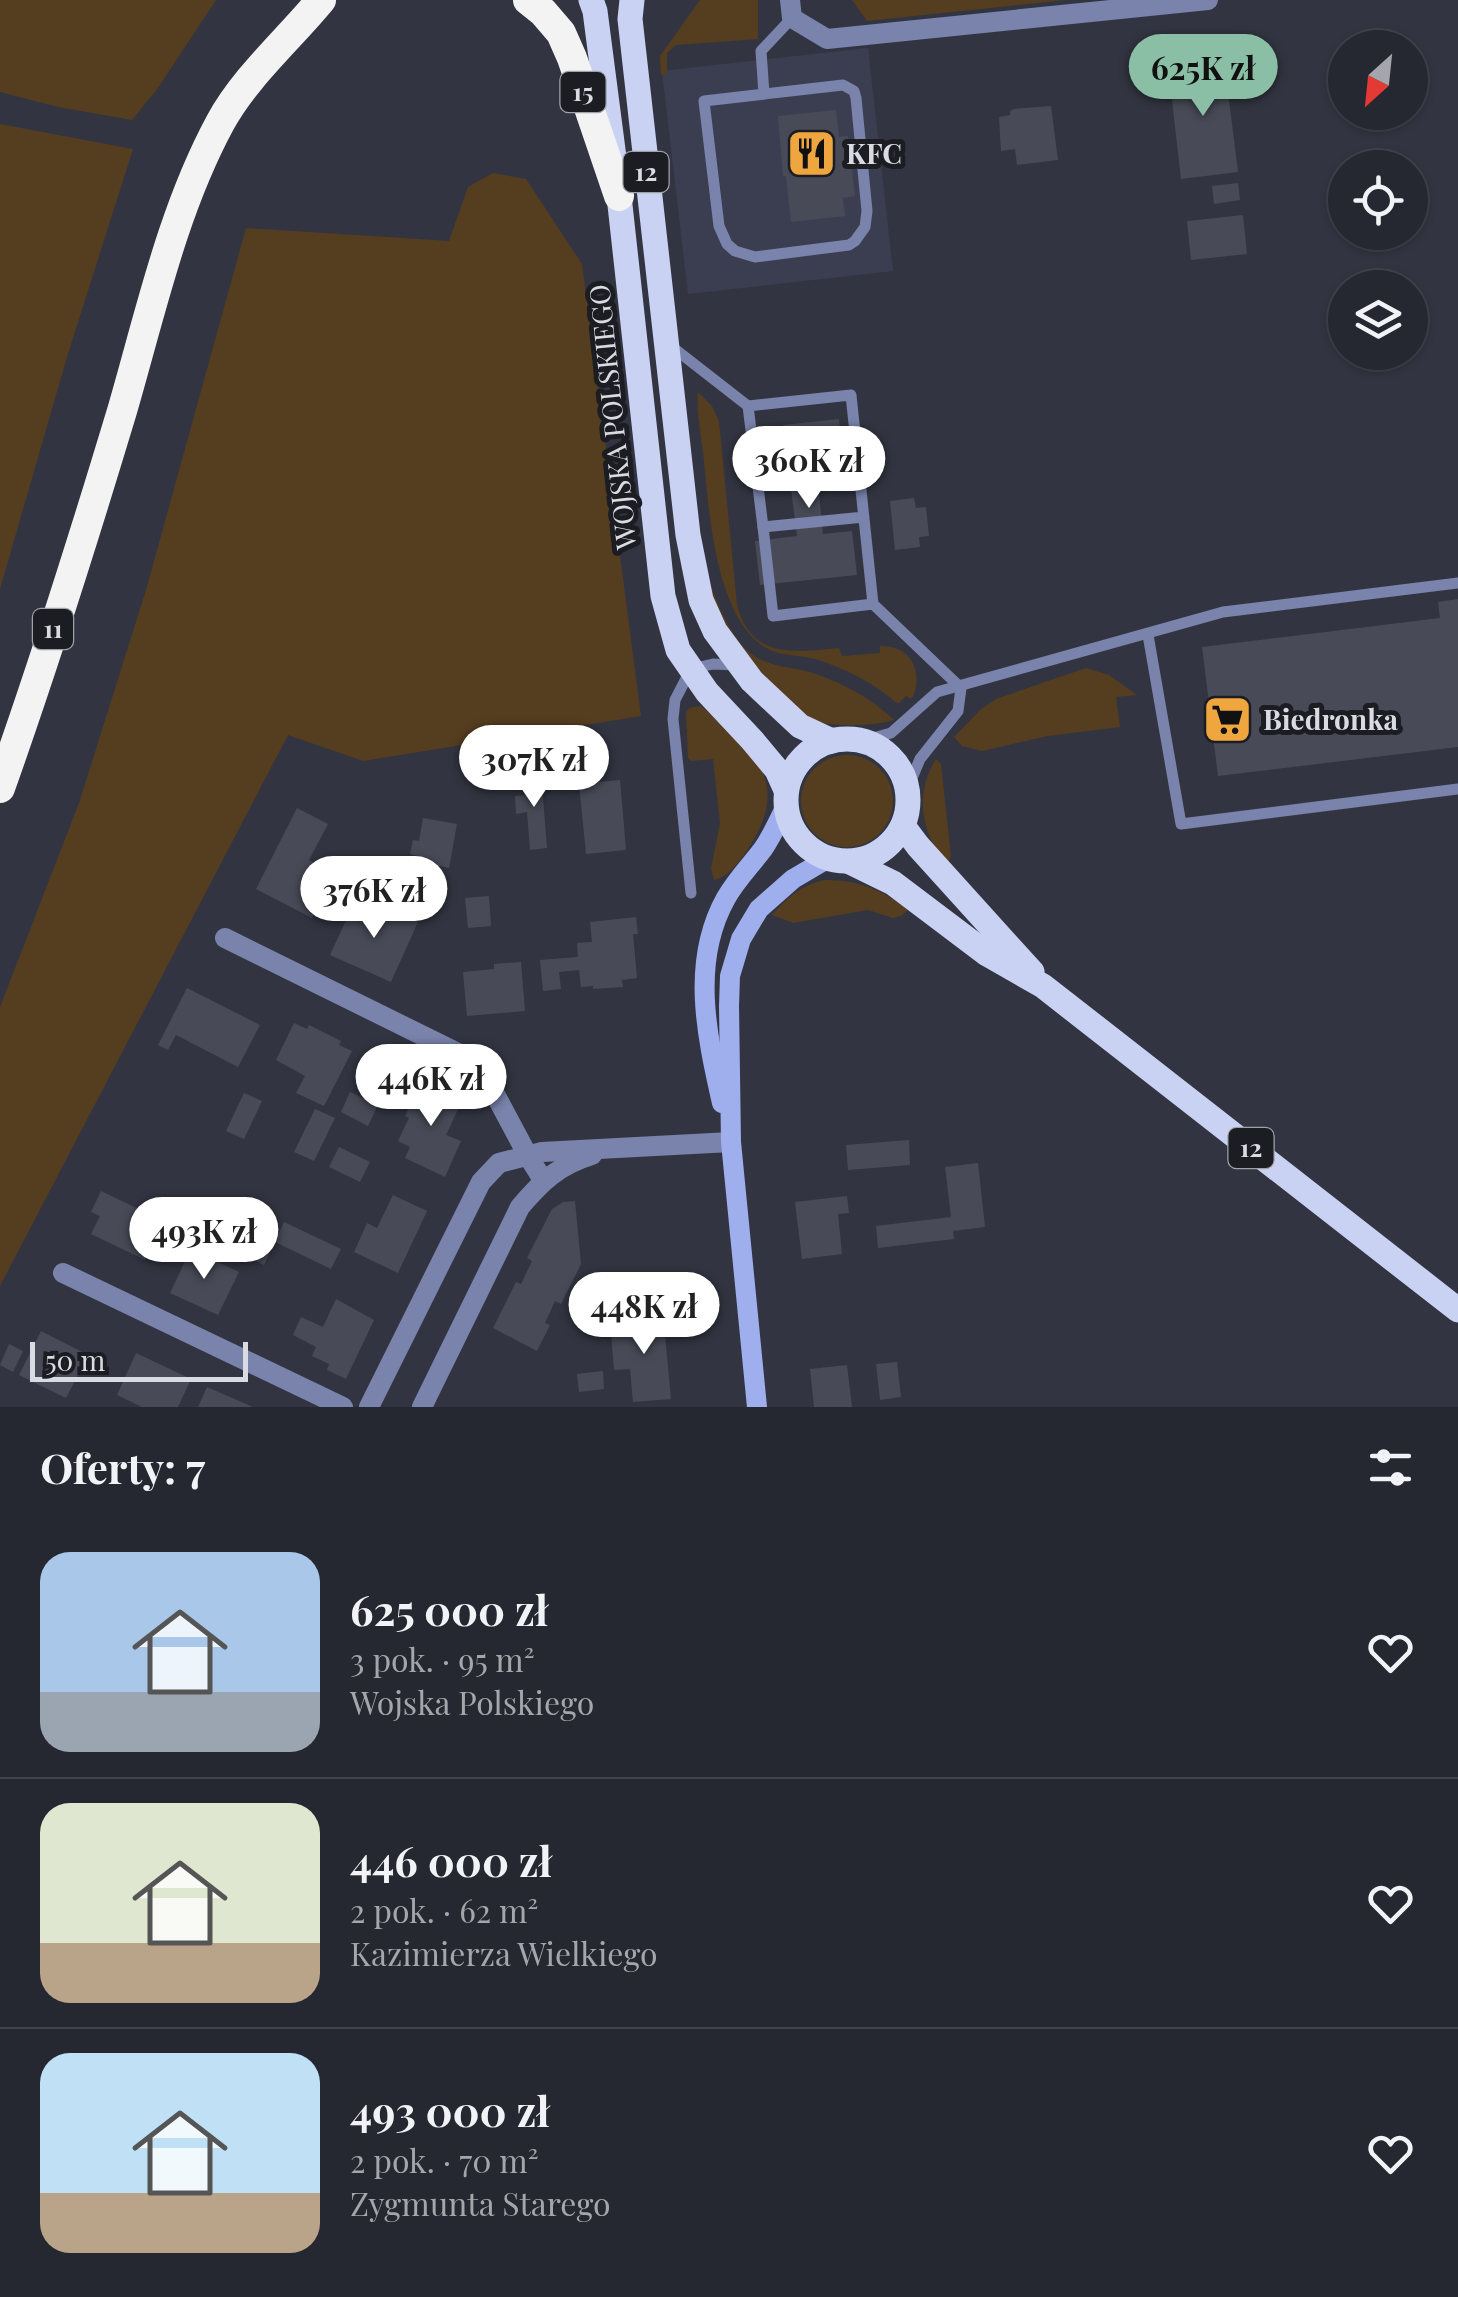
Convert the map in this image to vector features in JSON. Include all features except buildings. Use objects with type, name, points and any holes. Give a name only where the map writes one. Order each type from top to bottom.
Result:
[{"type":"highway","name":"15","points":[[528,0],[561,33],[619,196]]},
{"type":"highway","name":"11","points":[[0,788],[104,470],[193,178],[222,120],[253,76],[326,2]]},
{"type":"main road","name":"WOJSKA POLSKIEGO","points":[[592,0],[619,196],[662,596],[678,650],[707,692],[777,770],[786,799]]},
{"type":"main road","name":"12","points":[[632,0],[630,19],[692,563],[701,600],[739,666],[774,704],[800,726],[832,740],[862,741]]},
{"type":"main road","points":[[731,1142],[705,1003],[707,950],[725,900],[772,835],[792,773],[802,758],[832,740]]},
{"type":"main road","points":[[757,1407],[731,1142],[730,976],[737,949],[752,918],[770,897],[792,879],[839,860],[866,859],[882,851],[903,826],[908,790],[902,774],[892,759],[862,741]]},
{"type":"main road","name":"12","points":[[786,799],[790,825],[812,851],[893,884],[987,954],[1043,986],[1458,1310]]},
{"type":"main road","name":"12","points":[[903,826],[1043,986]]},
{"type":"street","points":[[791,9],[827,40],[1208,0]]},
{"type":"street","points":[[225,938],[466,1057],[496,1096],[544,1180]]},
{"type":"street","points":[[369,1407],[480,1182],[499,1164],[542,1152],[731,1142]]},
{"type":"street","points":[[422,1407],[520,1207],[544,1180],[574,1161],[618,1147]]},
{"type":"street","points":[[63,1273],[344,1407]]},
{"type":"lane","points":[[764,94],[761,51],[791,9]]},
{"type":"lane","points":[[843,85],[854,91],[867,211],[865,227],[849,245],[755,257],[735,252],[726,244],[720,226],[704,101],[764,94],[843,85]]},
{"type":"lane","points":[[667,344],[748,406],[851,395],[873,604],[960,688]]},
{"type":"lane","points":[[748,406],[774,616],[873,604]]},
{"type":"lane","points":[[762,527],[864,516]]},
{"type":"lane","points":[[862,741],[891,733],[937,692],[1223,612],[1458,583]]},
{"type":"lane","points":[[1148,635],[1180,824],[1458,789]]},
{"type":"lane","points":[[691,893],[675,700],[691,669],[713,664],[739,666]]},
{"type":"lane","points":[[908,790],[920,760],[958,712],[960,688]]},
{"type":"shaded area","points":[[0,0],[216,0],[132,120],[0,92]]},
{"type":"shaded area","points":[[700,0],[758,0],[758,39],[676,45],[667,53],[667,74],[661,75],[660,56]]},
{"type":"shaded area","points":[[852,0],[1065,0],[867,21]]},
{"type":"shaded area","points":[[868,48],[893,271],[688,294],[662,71]]},
{"type":"shaded area","points":[[0,124],[133,149],[0,589]]},
{"type":"shaded area","points":[[493,173],[526,179],[582,264],[641,716],[363,761],[288,735],[0,1286],[0,1007],[79,803],[146,590],[246,228],[449,241],[468,187]]},
{"type":"shaded area","points":[[698,392],[712,406],[719,421],[737,605],[744,623],[764,644],[777,649],[839,648],[842,656],[880,653],[880,646],[900,650],[913,662],[916,671],[912,699],[906,696],[895,702],[868,682],[837,667],[770,650],[752,637],[738,617],[727,592],[713,537]]},
{"type":"shaded area","points":[[704,568],[725,618],[749,652],[766,662],[835,681],[894,720],[839,725],[818,722],[802,714],[734,640],[716,608]]},
{"type":"shaded area","points":[[1086,668],[1109,675],[1137,695],[1116,697],[1120,727],[1048,736],[982,751],[962,746],[954,737],[996,699]]},
{"type":"shaded area","points":[[701,706],[751,753],[767,785],[761,825],[748,849],[729,872],[714,880],[711,869],[720,823],[713,759],[688,758],[686,713],[689,708]]},
{"type":"shaded area","points":[[847,755],[865,759],[879,769],[889,783],[893,801],[889,819],[879,833],[865,843],[847,847],[829,843],[815,833],[805,819],[801,801],[805,783],[815,769],[829,759]]},
{"type":"shaded area","points":[[936,759],[941,764],[951,857],[947,864],[931,840],[924,813],[925,786]]},
{"type":"shaded area","points":[[824,880],[869,887],[908,910],[893,918],[868,910],[793,923],[772,915],[795,893]]},
{"type":"place","name":"KFC","points":[[811,154]]},
{"type":"place","name":"Biedronka","points":[[1228,720]]}]
